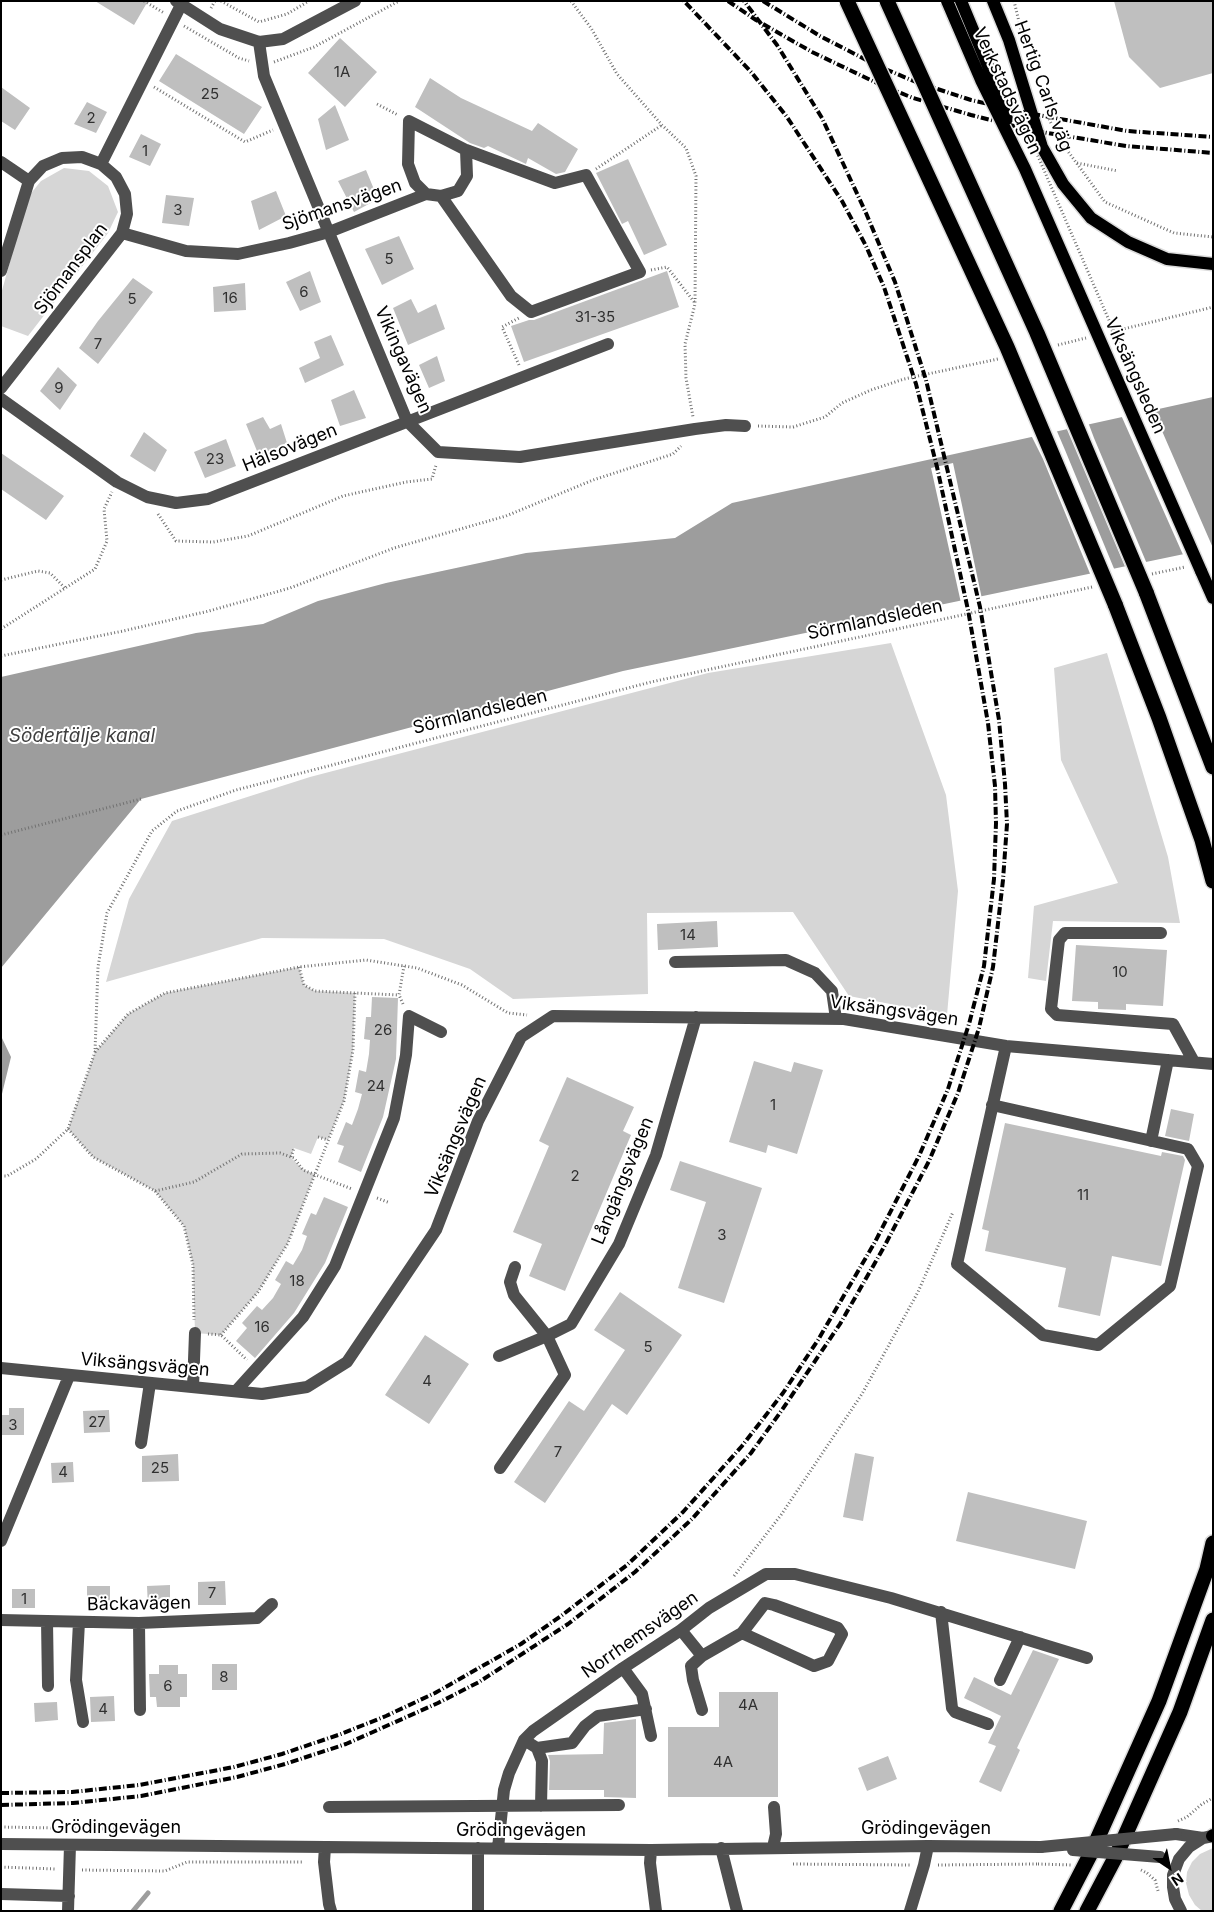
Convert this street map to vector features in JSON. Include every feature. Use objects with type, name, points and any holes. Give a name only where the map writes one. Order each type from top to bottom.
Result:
[{"type":"highway","points":[[847,1],[1007,347],[1115,604],[1159,718],[1202,840],[1213,881]]},
{"type":"highway","points":[[887,1],[1068,406],[1146,592],[1213,766]]},
{"type":"highway","points":[[1061,1911],[1091,1853],[1159,1701],[1206,1569],[1213,1544]]},
{"type":"highway","points":[[1087,1911],[1116,1856],[1180,1712],[1213,1620]]},
{"type":"main road","name":"Verkstadsvägen","points":[[947,1],[981,80],[1025,169]]},
{"type":"main road","name":"Verkstadsvägen","points":[[961,1],[993,78],[1025,169]]},
{"type":"main road","name":"Hertig Carls väg","points":[[993,1],[1009,40],[1042,147],[1063,184],[1091,218],[1128,242],[1168,259],[1213,264]]},
{"type":"main road","name":"Viksängsleden","points":[[1025,169],[1213,598]]},
{"type":"street","points":[[101,164],[180,3],[220,29],[259,42],[283,39],[355,1]]},
{"type":"street","name":"Vikingavägen","points":[[259,42],[264,76],[407,420],[438,452]]},
{"type":"street","points":[[409,121],[466,150],[555,183],[586,175],[640,272],[531,312],[511,296],[441,196],[458,191],[467,176],[466,150]]},
{"type":"street","name":"Sjömansvägen","points":[[409,121],[408,164],[415,183],[426,194]]},
{"type":"street","name":"Sjömansplan","points":[[1,388],[122,233],[127,214],[125,194],[116,177],[101,164],[82,157],[62,158],[43,166],[29,181]]},
{"type":"street","points":[[1,162],[29,181],[1,271]]},
{"type":"street","name":"Sjömansvägen","points":[[122,233],[186,251],[238,254],[329,232],[426,194],[441,196]]},
{"type":"street","name":"Hälsovägen","points":[[1,399],[117,482],[146,497],[176,503],[208,499],[407,420],[608,344]]},
{"type":"street","points":[[438,452],[520,458],[695,429],[726,425],[745,426]]},
{"type":"street","points":[[1161,933],[1065,932],[1059,940],[1051,1009],[1057,1015],[1173,1024],[1194,1062]]},
{"type":"street","points":[[675,962],[786,960],[815,973],[832,991],[836,1019]]},
{"type":"street","points":[[236,1391],[303,1317],[330,1273],[394,1118],[406,1056],[408,1016],[441,1032]]},
{"type":"street","name":"Viksängsvägen","points":[[1,1368],[262,1394],[306,1387],[346,1362],[436,1230],[478,1121],[521,1037],[553,1016],[836,1019],[1006,1046],[1213,1064]]},
{"type":"street","name":"Långängsvägen","points":[[499,1356],[571,1324],[619,1244],[656,1155],[696,1017]]},
{"type":"street","points":[[992,1105],[1188,1149],[1198,1166],[1170,1286],[1098,1345],[1043,1335],[957,1264],[992,1105],[1006,1046]]},
{"type":"street","points":[[1151,1141],[1168,1060]]},
{"type":"street","points":[[500,1468],[565,1375],[547,1336],[514,1296],[510,1282],[516,1267]]},
{"type":"street","points":[[193,1387],[195,1333]]},
{"type":"street","points":[[1,1541],[69,1376]]},
{"type":"street","points":[[141,1443],[150,1383]]},
{"type":"street","name":"Norrhemsvägen","points":[[498,1848],[504,1790],[509,1773],[524,1740],[533,1731],[681,1630],[709,1608],[766,1574],[795,1574],[891,1598],[1087,1658]]},
{"type":"street","name":"Bäckavägen","points":[[1,1620],[139,1623],[257,1618],[272,1604]]},
{"type":"street","points":[[702,1710],[691,1666],[702,1656],[742,1633],[765,1604],[774,1605],[838,1628],[842,1634],[828,1661],[814,1666],[742,1633]]},
{"type":"street","points":[[941,1612],[952,1708],[955,1712],[988,1724]]},
{"type":"street","points":[[47,1621],[48,1686]]},
{"type":"street","points":[[79,1622],[76,1680],[83,1722]]},
{"type":"street","points":[[139,1623],[140,1710]]},
{"type":"street","points":[[681,1630],[702,1656]]},
{"type":"street","points":[[1000,1680],[1020,1637]]},
{"type":"street","points":[[623,1668],[642,1694],[651,1736]]},
{"type":"street","points":[[537,1748],[572,1743],[585,1726],[598,1716],[646,1709]]},
{"type":"street","points":[[524,1740],[537,1748],[542,1761],[542,1806]]},
{"type":"street","points":[[329,1807],[619,1805]]},
{"type":"street","points":[[773,1847],[776,1834],[774,1807]]},
{"type":"street","name":"Grödingevägen","points":[[1041,1847],[1175,1828],[1210,1836]]},
{"type":"street","name":"Grödingevägen","points":[[1173,1875],[1179,1859],[1189,1847],[1210,1836]]},
{"type":"street","name":"Grödingevägen","points":[[1,1844],[651,1850],[773,1847],[1041,1847],[1160,1857],[1173,1875]]},
{"type":"street","points":[[68,1911],[70,1845]]},
{"type":"street","points":[[910,1911],[928,1846]]},
{"type":"street","points":[[325,1847],[324,1862],[328,1904],[331,1911]]},
{"type":"street","points":[[478,1848],[478,1911]]},
{"type":"street","points":[[721,1848],[737,1911]]},
{"type":"street","points":[[651,1850],[650,1863],[656,1911]]},
{"type":"street","points":[[1173,1875],[1175,1899],[1181,1911]]},
{"type":"street","points":[[1,1894],[69,1896]]},
{"type":"path","points":[[221,1],[260,22],[287,14],[309,1]]},
{"type":"path","points":[[1,656],[209,612],[290,588],[394,548],[506,516],[593,480],[673,454],[695,429],[686,378],[685,344],[695,304],[696,176],[686,148],[662,125],[616,74],[591,28],[571,1]]},
{"type":"path","points":[[143,80],[245,142],[285,124]]},
{"type":"path","points":[[377,104],[409,121]]},
{"type":"path","points":[[1018,109],[1144,401]]},
{"type":"path","points":[[1046,113],[1059,139],[1105,202],[1174,233],[1213,238]]},
{"type":"path","points":[[586,175],[662,125]]},
{"type":"path","points":[[1077,163],[1118,171]]},
{"type":"path","points":[[640,272],[667,267],[695,304]]},
{"type":"path","points":[[1108,333],[1213,307]]},
{"type":"path","points":[[524,376],[502,326],[531,312]]},
{"type":"path","points":[[745,426],[793,427],[825,417],[842,403],[871,390],[904,379],[1004,358]]},
{"type":"path","points":[[146,497],[176,541],[213,542],[248,536],[343,496],[406,482],[432,479],[438,452]]},
{"type":"path","points":[[1,628],[95,569],[107,541],[104,509],[117,482]]},
{"type":"path","points":[[1148,575],[1194,565]]},
{"type":"path","points":[[1,580],[38,571],[50,573],[65,588]]},
{"type":"path","name":"Sörmlandsleden","points":[[1,1176],[7,1176],[36,1159],[68,1129],[95,1052],[98,967],[107,913],[152,831],[177,811],[236,790],[651,682],[1093,587]]},
{"type":"path","points":[[1,834],[141,799]]},
{"type":"path","points":[[299,968],[304,985],[315,991],[400,995],[404,966]]},
{"type":"path","points":[[220,1335],[258,1292],[288,1243],[344,1101],[353,1050],[355,993]]},
{"type":"path","points":[[68,1129],[93,1158],[155,1191],[184,1226],[193,1265],[195,1333],[220,1335],[256,1369]]},
{"type":"path","points":[[318,1137],[328,1140]]},
{"type":"path","points":[[291,1157],[294,1148]]},
{"type":"path","points":[[155,1191],[194,1182],[242,1154],[280,1153],[291,1157],[304,1170],[390,1203]]},
{"type":"path","points":[[733,1577],[781,1515],[862,1394],[918,1292],[956,1206]]},
{"type":"path","points":[[1175,1828],[1202,1804],[1213,1798]]},
{"type":"path","points":[[1,1827],[170,1830]]},
{"type":"path","points":[[1147,1873],[1154,1880],[1160,1896]]},
{"type":"shaded area","points":[[64,168],[89,171],[108,186],[118,212],[108,233],[28,336],[1,326],[1,294],[28,197],[41,181]]},
{"type":"shaded area","points":[[891,643],[946,795],[958,891],[947,1015],[849,996],[793,912],[647,913],[648,994],[513,999],[470,969],[384,939],[262,938],[106,982],[129,899],[172,821],[310,777],[708,673]]},
{"type":"shaded area","points":[[1107,653],[1168,857],[1180,923],[1053,921],[1046,981],[1028,978],[1034,906],[1118,883],[1061,760],[1054,668]]},
{"type":"shaded area","points":[[299,967],[304,985],[315,991],[355,993],[353,1050],[344,1101],[328,1140],[318,1137],[311,1154],[294,1148],[291,1158],[304,1170],[315,1174],[288,1243],[258,1292],[221,1335],[195,1333],[193,1265],[184,1226],[155,1191],[93,1157],[68,1129],[95,1052],[128,1014],[165,993]]},
{"type":"shaded area","points":[[1213,1848],[1213,1911],[1202,1911],[1195,1905],[1189,1895],[1186,1883],[1187,1872],[1192,1862],[1200,1854]]},
{"type":"water","name":"Södertälje kanal","points":[[1213,397],[1213,548],[623,671],[141,799],[1,968],[1,677],[196,633],[263,624],[318,601],[386,583],[526,553],[675,538],[732,503]]},
{"type":"water","points":[[1,1036],[11,1057],[1,1098]]},
{"type":"pier","points":[[1152,408],[1213,551],[1184,557],[1121,415]]},
{"type":"pier","points":[[1088,422],[1147,564],[1126,569],[1066,427]]},
{"type":"pier","points":[[1056,429],[1115,571],[1091,576],[1043,459],[1031,435]]},
{"type":"pier","points":[[953,463],[982,599],[961,603],[931,468]]},
{"type":"building","points":[[95,1],[148,1],[134,25]]},
{"type":"building","points":[[1114,1],[1213,1],[1213,73],[1160,88],[1129,57]]},
{"type":"building","points":[[340,38],[377,72],[345,107],[308,73]]},
{"type":"building","points":[[176,54],[262,107],[244,134],[159,81]]},
{"type":"building","points":[[430,78],[461,98],[532,131],[538,123],[578,149],[565,172],[556,174],[528,158],[526,164],[488,146],[484,148],[470,143],[415,107]]},
{"type":"building","points":[[1,87],[30,108],[15,130],[1,121]]},
{"type":"building","points":[[87,102],[107,112],[96,133],[74,124]]},
{"type":"building","points":[[335,105],[349,140],[326,150],[318,119]]},
{"type":"building","points":[[141,134],[161,144],[150,166],[129,157]]},
{"type":"building","points":[[628,159],[667,245],[644,255],[628,221],[622,224],[596,173]]},
{"type":"building","points":[[366,170],[378,199],[354,212],[338,181]]},
{"type":"building","points":[[276,191],[286,216],[259,230],[251,201]]},
{"type":"building","points":[[166,195],[194,198],[189,226],[162,223]]},
{"type":"building","points":[[399,236],[414,269],[382,285],[365,249]]},
{"type":"building","points":[[310,271],[321,302],[300,311],[286,282]]},
{"type":"building","points":[[667,271],[679,307],[524,362],[511,326],[534,320]]},
{"type":"building","points":[[133,278],[153,292],[98,364],[79,348]]},
{"type":"building","points":[[245,283],[246,310],[214,312],[213,287]]},
{"type":"building","points":[[411,299],[418,313],[436,304],[445,329],[408,345],[393,308]]},
{"type":"building","points":[[331,335],[344,365],[305,383],[299,368],[320,358],[314,342]]},
{"type":"building","points":[[437,356],[445,381],[429,388],[419,365]]},
{"type":"building","points":[[58,367],[77,385],[60,410],[40,391]]},
{"type":"building","points":[[354,390],[366,418],[340,426],[331,400]]},
{"type":"building","points":[[263,417],[270,429],[281,424],[287,443],[259,456],[246,424]]},
{"type":"building","points":[[144,432],[167,450],[155,472],[130,456]]},
{"type":"building","points":[[226,439],[236,466],[205,478],[194,452]]},
{"type":"building","points":[[1,453],[64,496],[46,520],[1,489]]},
{"type":"building","points":[[717,921],[718,947],[658,950],[657,924]]},
{"type":"building","points":[[1076,945],[1167,950],[1163,1006],[1126,1004],[1126,1010],[1098,1009],[1098,1002],[1072,1001]]},
{"type":"building","points":[[372,997],[398,998],[396,1059],[383,1117],[361,1172],[338,1162],[344,1146],[337,1144],[346,1122],[352,1125],[362,1094],[355,1092],[359,1070],[366,1072],[370,1040],[364,1039],[366,1017],[371,1017]]},
{"type":"building","points":[[754,1061],[791,1072],[794,1062],[823,1070],[797,1154],[768,1145],[766,1153],[729,1142]]},
{"type":"building","points":[[567,1077],[634,1107],[623,1131],[631,1135],[565,1291],[529,1276],[542,1244],[513,1232],[549,1146],[539,1141]]},
{"type":"building","points":[[1171,1109],[1194,1114],[1189,1141],[1165,1136]]},
{"type":"building","points":[[1005,1123],[1161,1156],[1162,1152],[1183,1156],[1185,1160],[1161,1266],[1112,1256],[1100,1316],[1058,1307],[1066,1268],[985,1251],[989,1231],[982,1229]]},
{"type":"building","points":[[680,1161],[762,1188],[724,1303],[678,1288],[706,1202],[670,1190]]},
{"type":"building","points":[[324,1197],[348,1207],[325,1263],[294,1313],[255,1358],[236,1341],[247,1328],[242,1323],[257,1306],[262,1310],[273,1298],[281,1284],[275,1280],[286,1261],[293,1265],[302,1250],[307,1236],[302,1234],[311,1213],[316,1215]]},
{"type":"building","points":[[620,1292],[682,1335],[627,1415],[612,1404],[545,1503],[514,1482],[569,1401],[584,1411],[625,1350],[594,1330]]},
{"type":"building","points":[[425,1335],[469,1364],[429,1424],[385,1395]]},
{"type":"building","points":[[9,1408],[24,1408],[24,1435],[1,1435],[1,1415],[9,1415]]},
{"type":"building","points":[[109,1410],[110,1432],[84,1433],[83,1411]]},
{"type":"building","points":[[855,1453],[874,1457],[863,1521],[843,1517]]},
{"type":"building","points":[[178,1454],[179,1481],[142,1482],[142,1456]]},
{"type":"building","points":[[73,1462],[74,1482],[52,1483],[51,1463]]},
{"type":"building","points":[[968,1492],[1087,1521],[1075,1569],[956,1541]]},
{"type":"building","points":[[225,1581],[226,1605],[198,1605],[198,1582]]},
{"type":"building","points":[[170,1585],[170,1608],[148,1608],[147,1586]]},
{"type":"building","points":[[87,1586],[110,1586],[110,1608],[87,1608]]},
{"type":"building","points":[[12,1589],[35,1589],[35,1608],[12,1608]]},
{"type":"building","points":[[1033,1650],[1059,1659],[1017,1748],[1020,1750],[1001,1792],[979,1782],[996,1746],[988,1743],[1001,1716],[964,1698],[974,1677],[1011,1695]]},
{"type":"building","points":[[212,1664],[237,1664],[237,1690],[212,1690]]},
{"type":"building","points":[[159,1665],[178,1665],[178,1674],[187,1674],[187,1697],[180,1697],[180,1707],[157,1707],[156,1697],[150,1697],[149,1674],[159,1674]]},
{"type":"building","points":[[719,1692],[778,1692],[778,1797],[668,1797],[668,1727],[719,1727]]},
{"type":"building","points":[[114,1696],[115,1721],[91,1722],[90,1697]]},
{"type":"building","points":[[57,1702],[58,1720],[35,1722],[34,1703]]},
{"type":"building","points":[[636,1719],[636,1798],[604,1797],[604,1790],[549,1790],[550,1761],[548,1755],[603,1754],[604,1723]]},
{"type":"building","points":[[888,1756],[897,1779],[867,1791],[858,1768]]},
{"type":"waterway","points":[[133,1911],[148,1893]]},
{"type":"railway","points":[[1,1793],[72,1792],[139,1785],[234,1767],[282,1754],[341,1734],[435,1693],[521,1644],[561,1616],[627,1565],[683,1512],[742,1446],[783,1393],[818,1340],[875,1242],[919,1156],[948,1089],[969,1024],[984,966],[994,879],[996,823],[995,786],[988,723],[968,610],[937,467],[916,384],[884,287],[866,246],[842,201],[787,117],[752,73],[684,1]]},
{"type":"railway","points":[[728,1],[756,20],[812,52],[913,98],[1030,130],[1126,146],[1213,153]]},
{"type":"railway","points":[[1,1805],[73,1803],[141,1796],[237,1777],[285,1764],[346,1744],[438,1703],[479,1682],[568,1624],[635,1572],[692,1519],[751,1453],[840,1324],[884,1247],[929,1161],[958,1093],[979,1028],[993,967],[1007,824],[999,720],[980,607],[926,380],[895,282],[866,213],[822,118],[777,45],[744,1]]},
{"type":"railway","points":[[763,1],[820,36],[878,66],[916,82],[971,100],[1027,113],[1127,131],[1213,137]]}]
